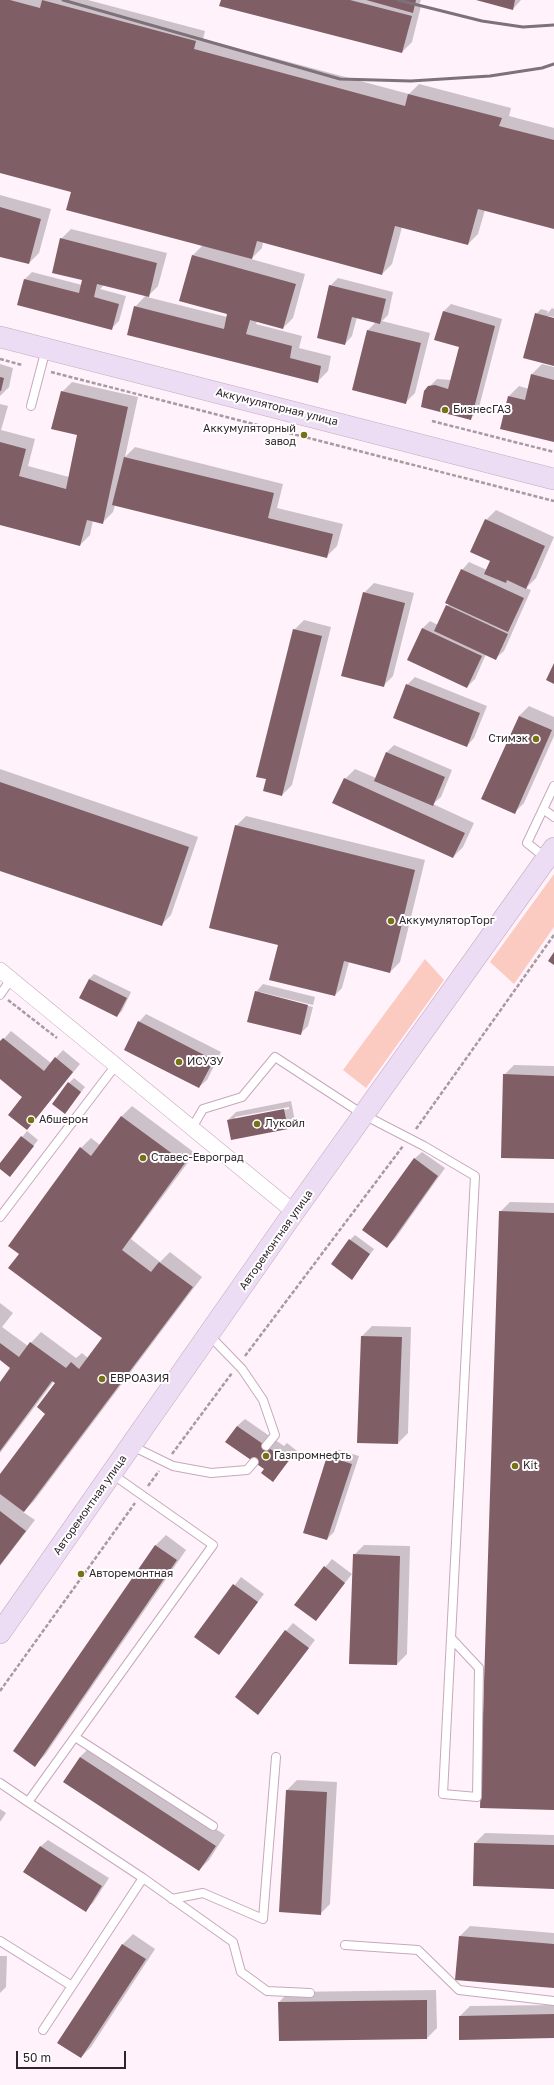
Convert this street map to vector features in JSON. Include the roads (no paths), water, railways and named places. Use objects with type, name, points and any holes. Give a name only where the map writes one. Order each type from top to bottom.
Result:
[{"type":"street","name":"Аккумуляторная улица","points":[[0,337],[554,478]]},
{"type":"street","name":"Авторемонтная улица","points":[[0,1633],[294,1212],[550,853]]},
{"type":"street","points":[[5,974],[294,1212]]},
{"type":"lane","points":[[31,406],[46,349]]},
{"type":"lane","points":[[550,853],[527,843],[554,786]]},
{"type":"lane","points":[[543,809],[554,817]]},
{"type":"lane","points":[[0,995],[5,974]]},
{"type":"lane","points":[[192,1128],[203,1109],[242,1097],[275,1057],[364,1115],[409,1138],[475,1176],[451,1638],[443,1794],[477,1797],[479,1668],[451,1638]]},
{"type":"lane","points":[[0,1217],[116,1065]]},
{"type":"lane","points":[[209,1335],[238,1365],[263,1400],[275,1435],[266,1446]]},
{"type":"lane","points":[[131,1446],[173,1466],[211,1473],[247,1470],[254,1462]]},
{"type":"lane","points":[[28,1802],[213,1545],[112,1474]]},
{"type":"lane","points":[[75,1737],[213,1826]]},
{"type":"lane","points":[[172,1899],[203,1893],[263,1919],[276,1757]]},
{"type":"lane","points":[[0,1783],[143,1878],[233,1942],[241,1972],[267,1991],[310,1993]]},
{"type":"lane","points":[[43,2030],[143,1878]]},
{"type":"lane","points":[[0,1942],[72,1986]]},
{"type":"lane","points":[[345,1945],[418,1950],[459,1990],[554,2001]]},
{"type":"railway","points":[[63,0],[340,79],[411,81],[490,76],[542,68],[554,64]]},
{"type":"railway","points":[[398,0],[482,21],[523,27],[554,25]]},
{"type":"place","name":"БизнесГАЗ","points":[[445,410]]},
{"type":"place","name":"Аккумуляторный завод","points":[[304,435]]},
{"type":"place","name":"Стимэк","points":[[536,739]]},
{"type":"place","name":"АккумуляторТорг","points":[[391,921]]},
{"type":"place","name":"ИСУЗУ","points":[[179,1062]]},
{"type":"place","name":"Абшерон","points":[[31,1120]]},
{"type":"place","name":"Лукойл","points":[[257,1124]]},
{"type":"place","name":"Ставес-Евроград","points":[[143,1158]]},
{"type":"place","name":"ЕВРОАЗИЯ","points":[[102,1379]]},
{"type":"place","name":"Газпромнефть","points":[[266,1456]]},
{"type":"place","name":"Kit","points":[[515,1466]]},
{"type":"place","name":"Авторемонтная","points":[[81,1574]]}]
